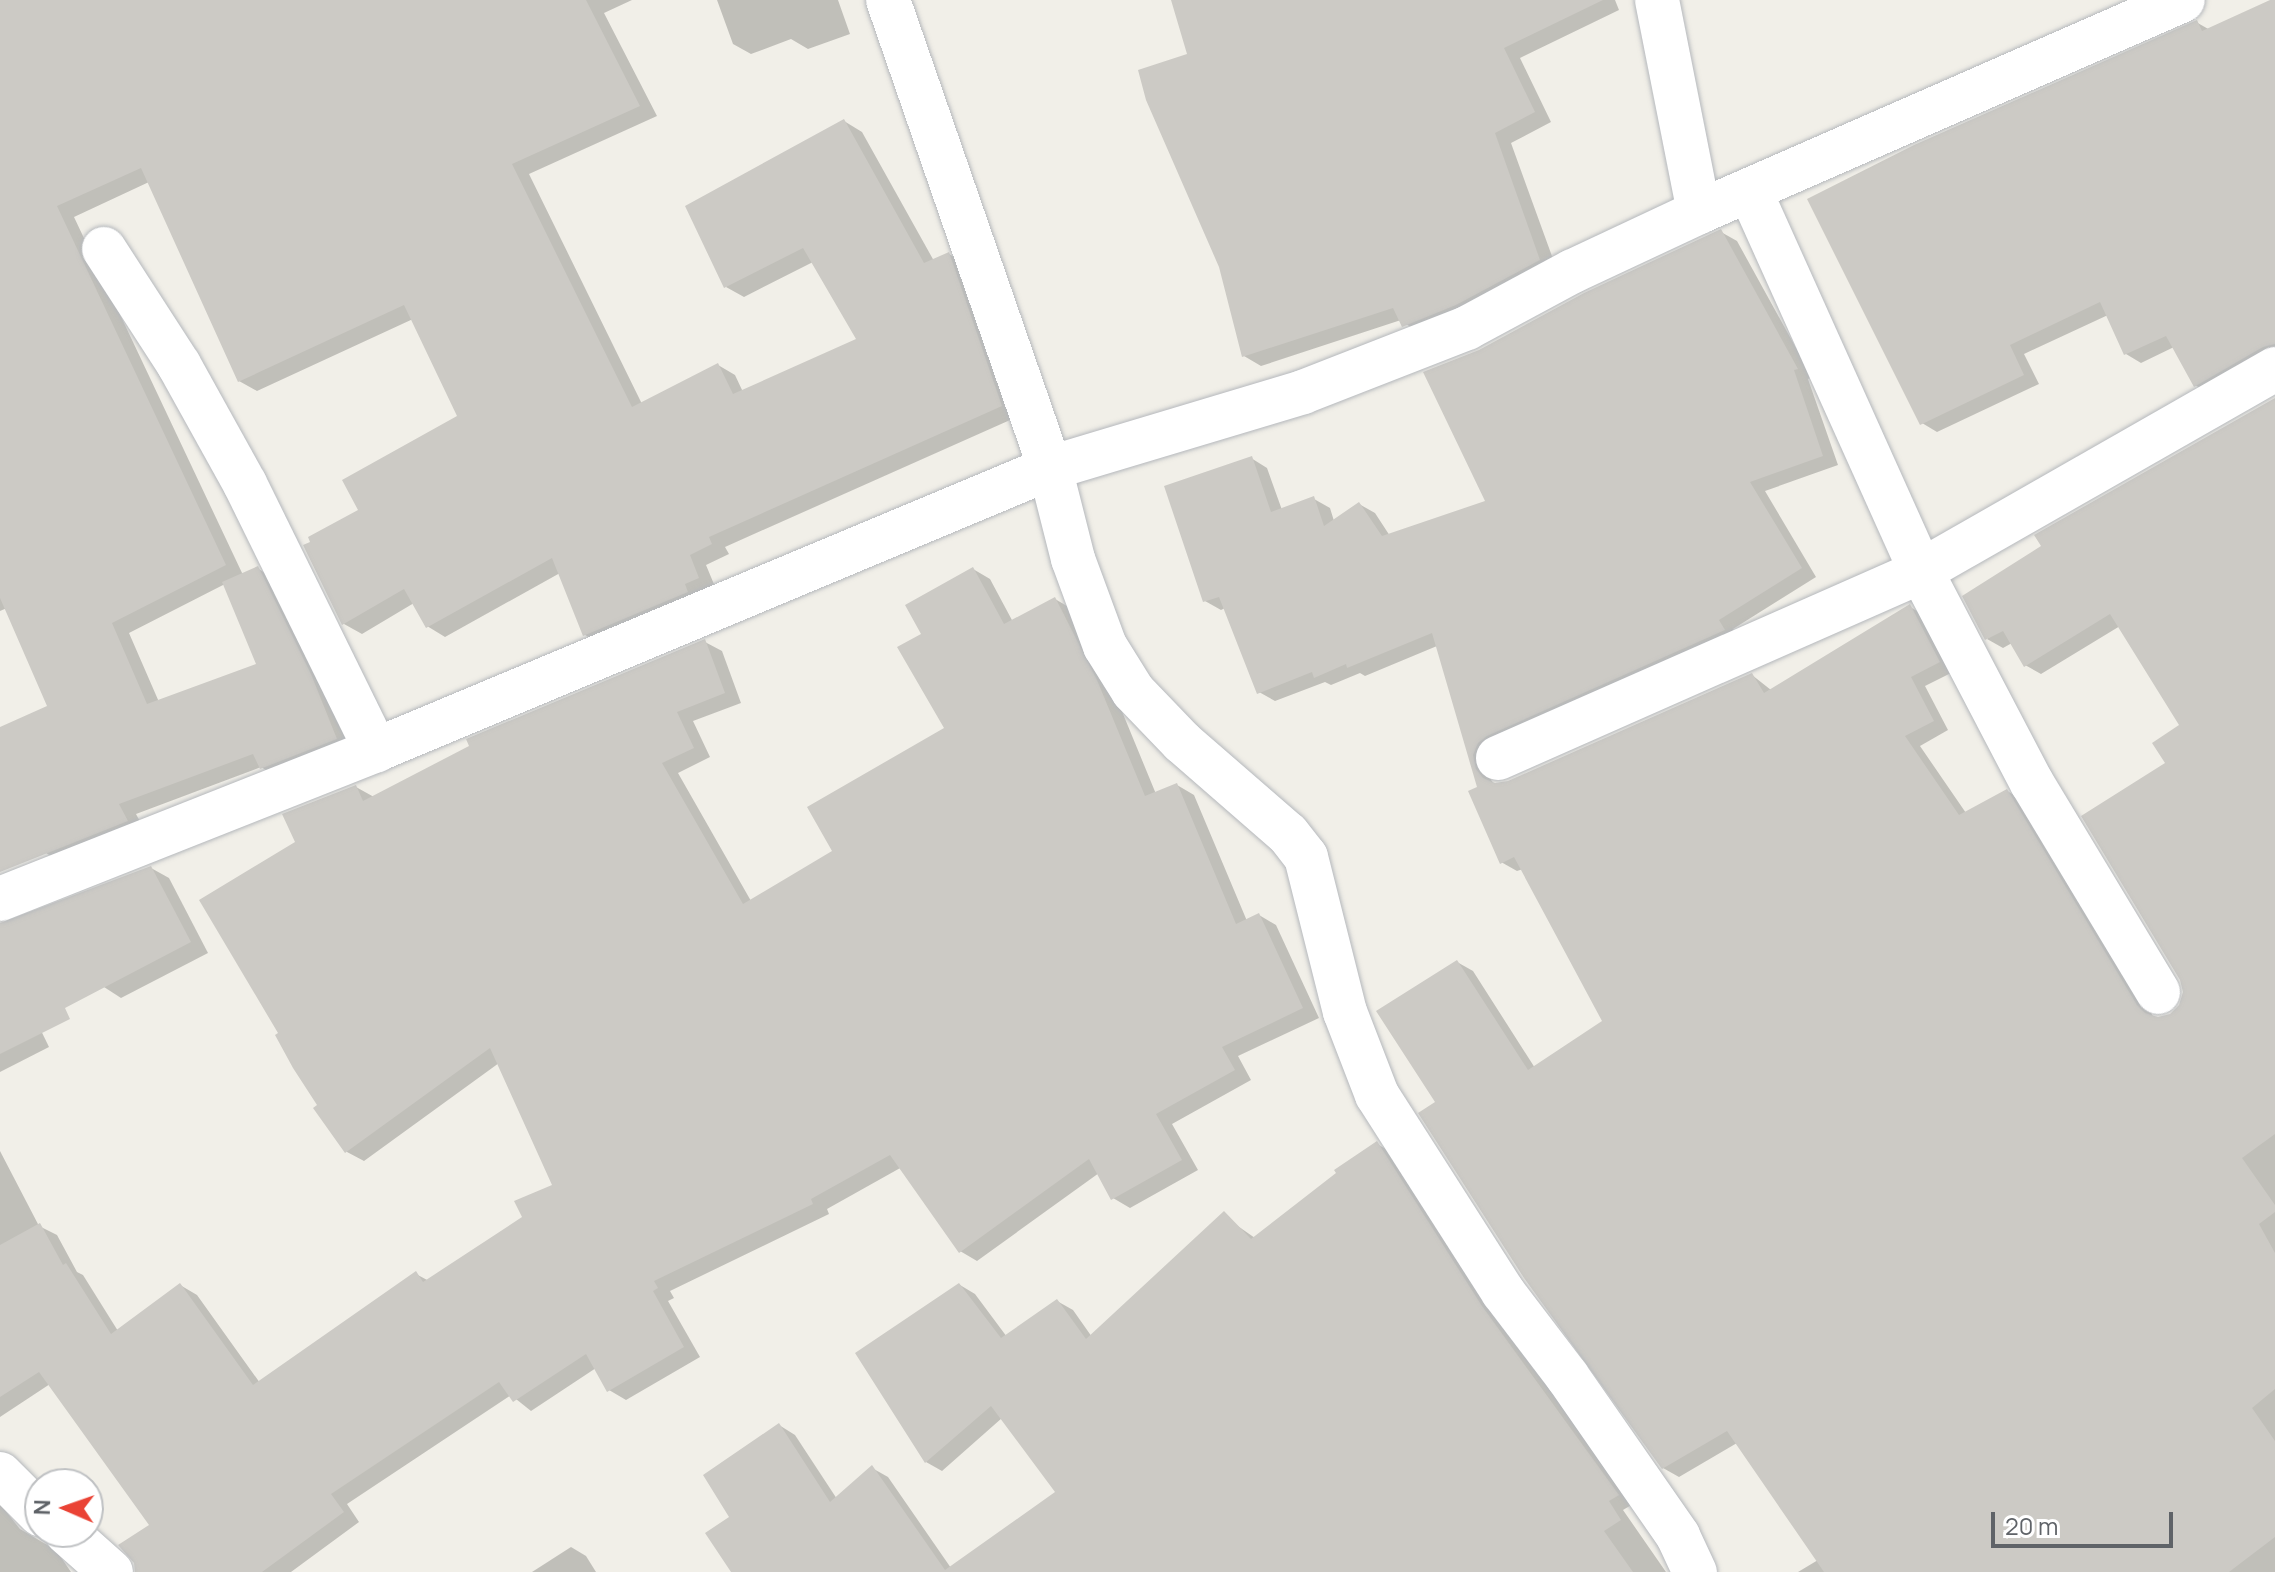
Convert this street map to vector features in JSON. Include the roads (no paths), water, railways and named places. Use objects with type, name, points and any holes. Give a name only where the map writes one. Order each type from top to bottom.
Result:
[{"type":"street","points":[[888,0],[1050,468],[1073,559],[1105,646],[1133,691],[1182,742],[1288,834],[1306,857],[1345,1012],[1377,1095],[1503,1292],[1567,1376],[1678,1536],[1695,1572]]},
{"type":"street","points":[[1657,0],[1699,212]]},
{"type":"street","points":[[0,899],[376,750],[1050,468],[1303,392],[1397,357],[1467,328],[1573,271],[1699,212],[1931,107],[2183,0]]},
{"type":"street","points":[[1750,191],[1921,571],[2032,783],[2158,992]]},
{"type":"street","points":[[104,249],[179,365],[238,471],[376,750]]},
{"type":"street","points":[[1498,758],[1921,571],[2275,369]]},
{"type":"street","points":[[0,1474],[24,1498]]},
{"type":"street","points":[[84,1548],[111,1572]]}]
